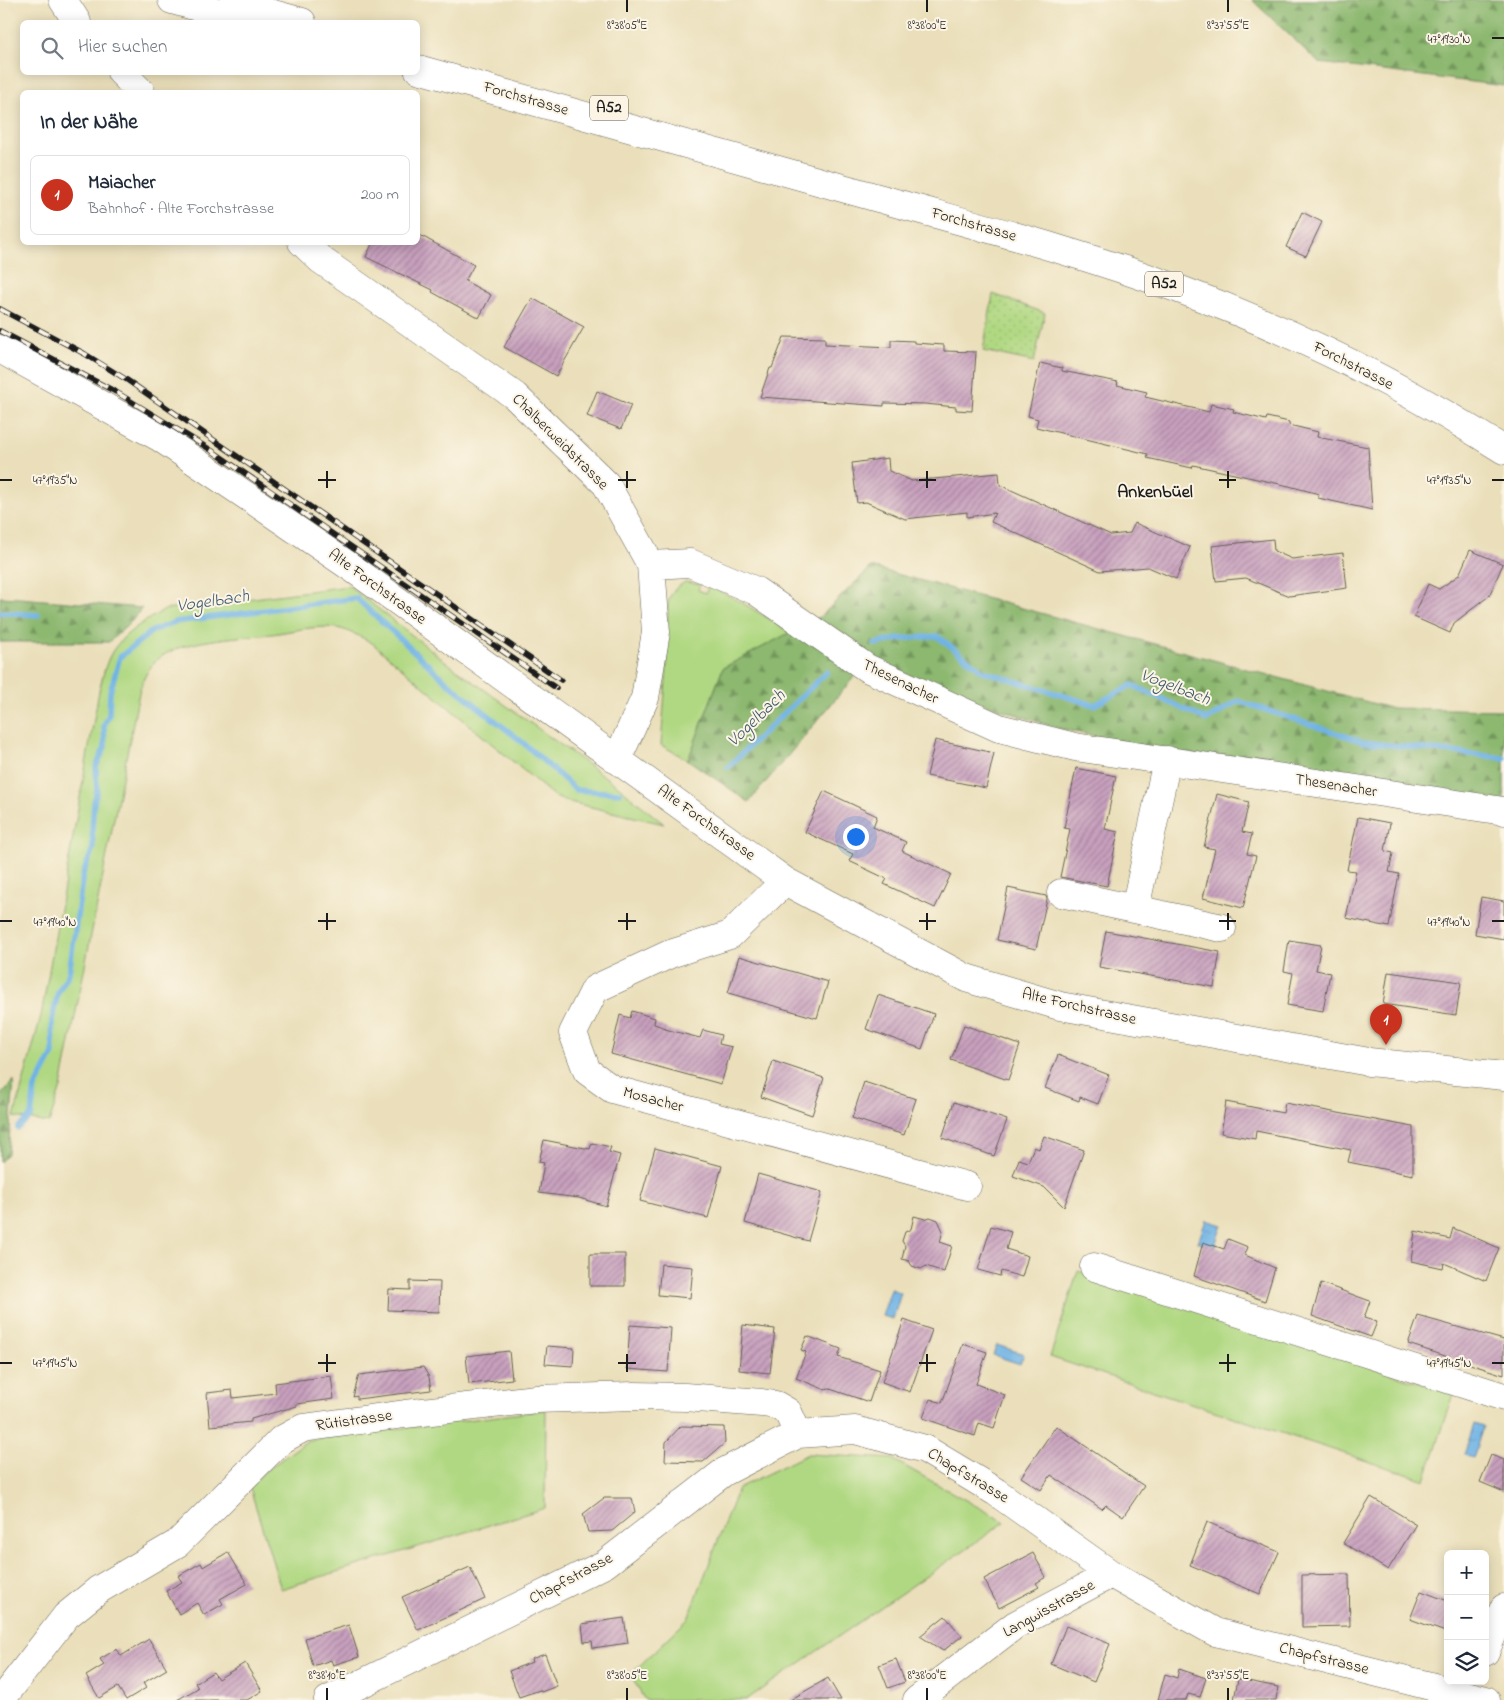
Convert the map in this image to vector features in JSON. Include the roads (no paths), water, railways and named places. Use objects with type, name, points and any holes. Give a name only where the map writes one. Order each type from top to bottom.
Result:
[{"type":"main road","points":[[64,0],[76,20]]},
{"type":"main road","points":[[172,0],[245,20]]},
{"type":"main road","points":[[222,0],[295,20]]},
{"type":"main road","name":"Forchstrasse","points":[[420,56],[998,218],[1138,260],[1226,293],[1288,319],[1356,351],[1412,380],[1504,435]]},
{"type":"main road","name":"Forchstrasse","points":[[420,70],[1041,244],[1174,287],[1276,329],[1353,365],[1446,415],[1504,450]]},
{"type":"main road","points":[[124,75],[139,90]]},
{"type":"main road","name":"Chalberweidstrasse","points":[[305,245],[321,260],[515,396],[606,484],[651,565],[656,632],[645,698],[617,760]]},
{"type":"main road","name":"Alte Forchstrasse","points":[[0,350],[159,438],[257,503],[355,570],[785,881],[966,978],[1060,1006],[1369,1062],[1504,1076]]},
{"type":"main road","name":"Thesenacher","points":[[651,565],[690,563],[756,591],[867,668],[999,728],[1075,747],[1504,811]]},
{"type":"main road","points":[[1135,909],[1167,760]]},
{"type":"main road","name":"Mosacher","points":[[785,881],[730,935],[670,954],[595,989],[573,1033],[586,1071],[612,1089],[967,1186]]},
{"type":"main road","points":[[1061,893],[1222,928]]},
{"type":"main road","points":[[1094,1267],[1504,1397]]},
{"type":"main road","name":"Rütistrasse","points":[[1,1700],[66,1616],[98,1590],[178,1543],[281,1440],[303,1428],[405,1414],[536,1400],[634,1396],[685,1397],[762,1403],[776,1406],[788,1412],[798,1434]]},
{"type":"main road","name":"Chapfstrasse","points":[[328,1700],[605,1564],[724,1472],[798,1434],[855,1430],[925,1449],[996,1492],[1111,1574],[1215,1632],[1433,1694],[1475,1692]]},
{"type":"main road","name":"Langwisstrasse","points":[[917,1700],[1014,1625],[1111,1574]]},
{"type":"main road","points":[[1489,1643],[1504,1608]]},
{"type":"water","points":[[1206,1220],[1222,1225],[1214,1248],[1198,1242]]},
{"type":"water","points":[[891,1289],[901,1293],[893,1319],[882,1316]]},
{"type":"water","points":[[997,1345],[1024,1354],[1020,1364],[993,1355]]},
{"type":"water","points":[[1474,1424],[1483,1427],[1473,1458],[1464,1455]]},
{"type":"waterway","name":"Vogelbach","points":[[18,1128],[31,1116],[35,1088],[53,1054],[52,1020],[58,992],[69,973],[83,874],[93,848],[92,828],[97,790],[96,767],[105,747],[104,725],[109,715],[110,692],[120,657],[152,631],[175,622],[356,598],[448,683],[521,741],[576,790],[620,793]]},
{"type":"waterway","points":[[0,612],[38,615]]},
{"type":"waterway","name":"Vogelbach","points":[[875,644],[898,639],[937,636],[983,671],[1094,705],[1132,685],[1207,720],[1238,701],[1364,742],[1504,758]]},
{"type":"waterway","name":"Vogelbach","points":[[728,767],[827,672]]},
{"type":"railway","points":[[0,309],[85,354],[127,380],[561,680]]},
{"type":"railway","points":[[0,331],[116,392],[211,450],[556,688]]},
{"type":"place","name":"Maiacher","points":[[1386,1045]]},
{"type":"district","name":"Ankenbüel","points":[[1155,493]]}]
